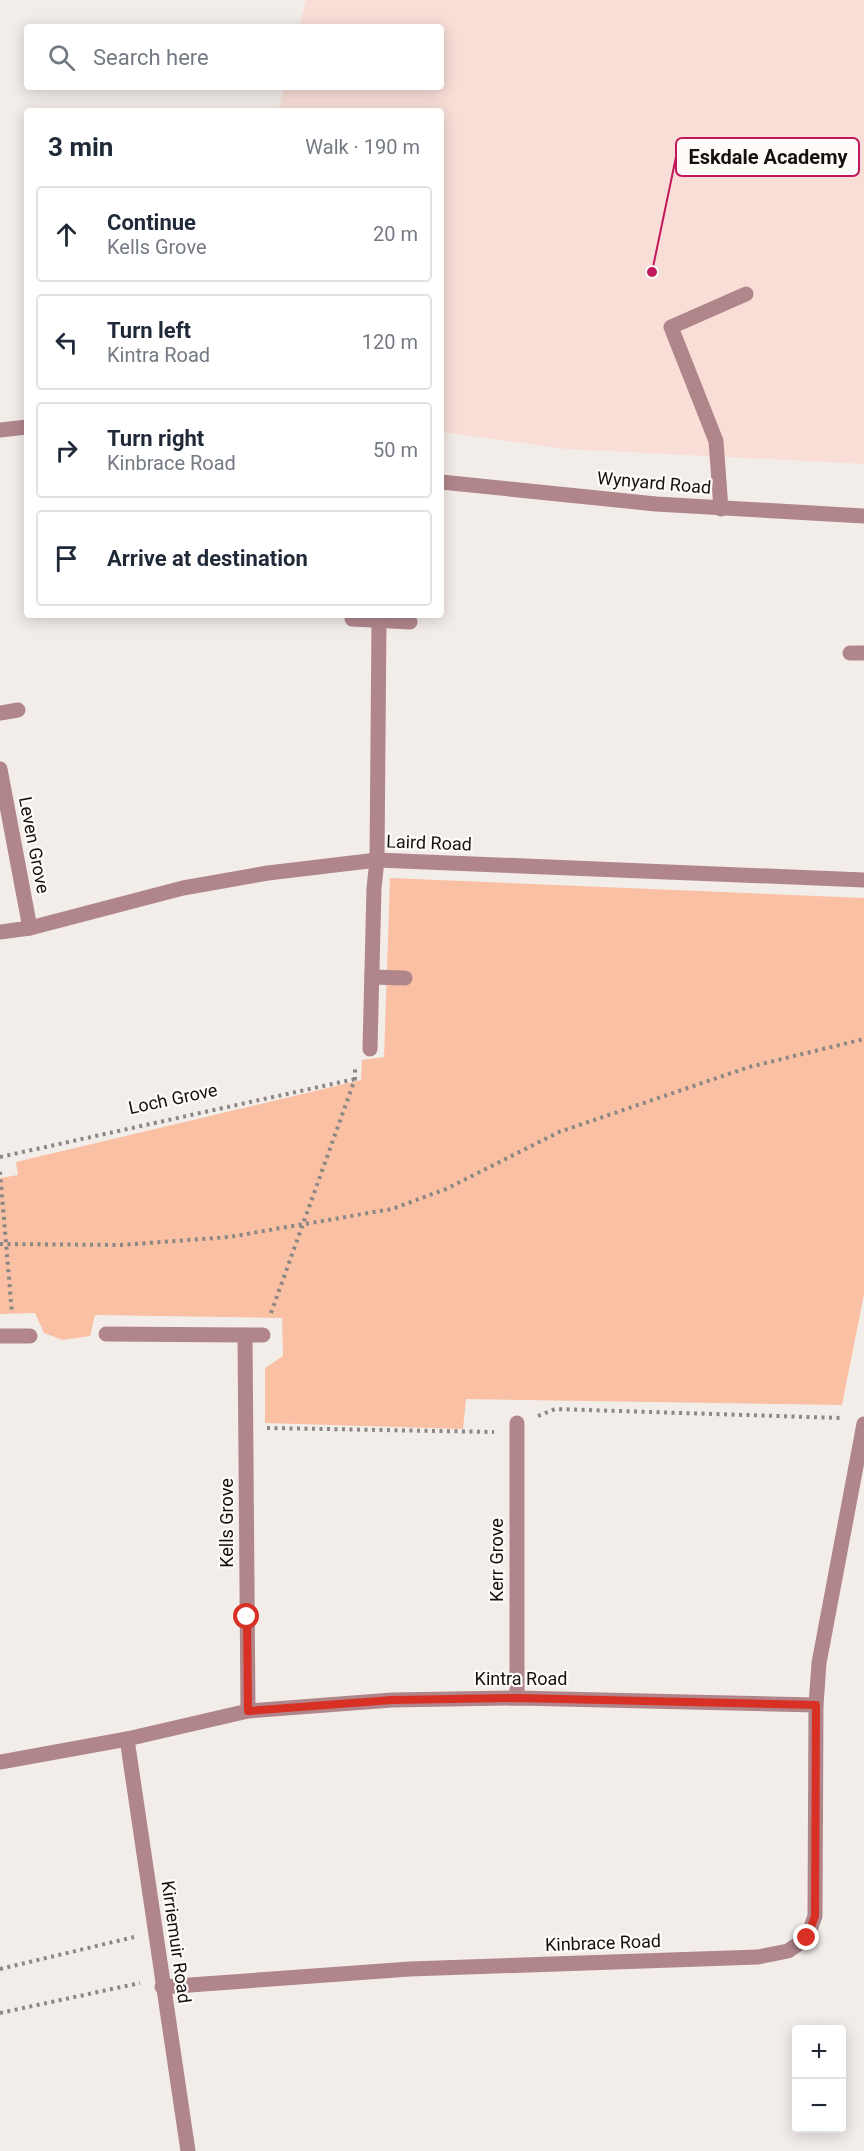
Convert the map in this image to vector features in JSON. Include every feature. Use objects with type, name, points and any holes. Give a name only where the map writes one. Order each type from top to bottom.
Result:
[{"type":"street","points":[[721,509],[716,441],[671,327],[746,294]]},
{"type":"street","points":[[0,430],[24,427]]},
{"type":"street","name":"Wynyard Road","points":[[444,482],[721,509],[864,516]]},
{"type":"street","points":[[352,618],[410,622]]},
{"type":"street","points":[[370,1049],[377,860],[379,620]]},
{"type":"street","points":[[0,714],[18,710]]},
{"type":"street","name":"Leven Grove","points":[[0,769],[30,928]]},
{"type":"street","name":"Laird Road","points":[[0,932],[30,928],[183,888],[268,873],[377,860],[864,880]]},
{"type":"street","points":[[372,977],[405,978]]},
{"type":"street","points":[[106,1334],[263,1335]]},
{"type":"street","name":"Kells Grove","points":[[245,1335],[248,1711]]},
{"type":"street","points":[[816,1705],[819,1663],[858,1488],[858,1421]]},
{"type":"street","name":"Kerr Grove","points":[[517,1428],[517,1698]]},
{"type":"street","name":"Kintra Road","points":[[0,1762],[127,1739],[248,1711],[392,1700],[517,1698],[816,1705]]},
{"type":"street","name":"Kinbrace Road","points":[[162,1983],[410,1969],[758,1957],[788,1951],[807,1938],[815,1916],[816,1705]]},
{"type":"street","name":"Kirriemuir Road","points":[[127,1739],[188,2151]]},
{"type":"path","points":[[0,1244],[121,1245],[230,1237],[392,1209],[447,1189],[560,1132],[749,1067],[864,1039]]},
{"type":"path","name":"Loch Grove","points":[[0,1157],[355,1079],[301,1226]]},
{"type":"path","points":[[0,1172],[15,1336]]},
{"type":"path","points":[[263,1335],[301,1226]]},
{"type":"path","points":[[246,1428],[517,1428],[555,1410],[858,1421]]},
{"type":"path","points":[[0,1969],[155,1932]]},
{"type":"path","points":[[0,2013],[162,1983]]},
{"type":"shaded area","points":[[306,0],[864,0],[864,464],[566,449],[444,432],[444,108],[279,108],[283,90],[444,90],[444,24],[300,24]]},
{"type":"shaded area","points":[[390,878],[864,898],[864,1294],[842,1405],[466,1399],[463,1429],[265,1423],[265,1368],[283,1356],[282,1318],[95,1315],[90,1336],[63,1340],[44,1333],[35,1313],[0,1314],[0,1178],[18,1175],[16,1162],[361,1080],[362,1060],[384,1057]]},
{"type":"place","name":"Eskdale Academy","points":[[652,272]]},
{"type":"route","points":[[247,1617],[248,1711],[392,1700],[517,1698],[816,1705],[815,1916],[807,1938]]}]
